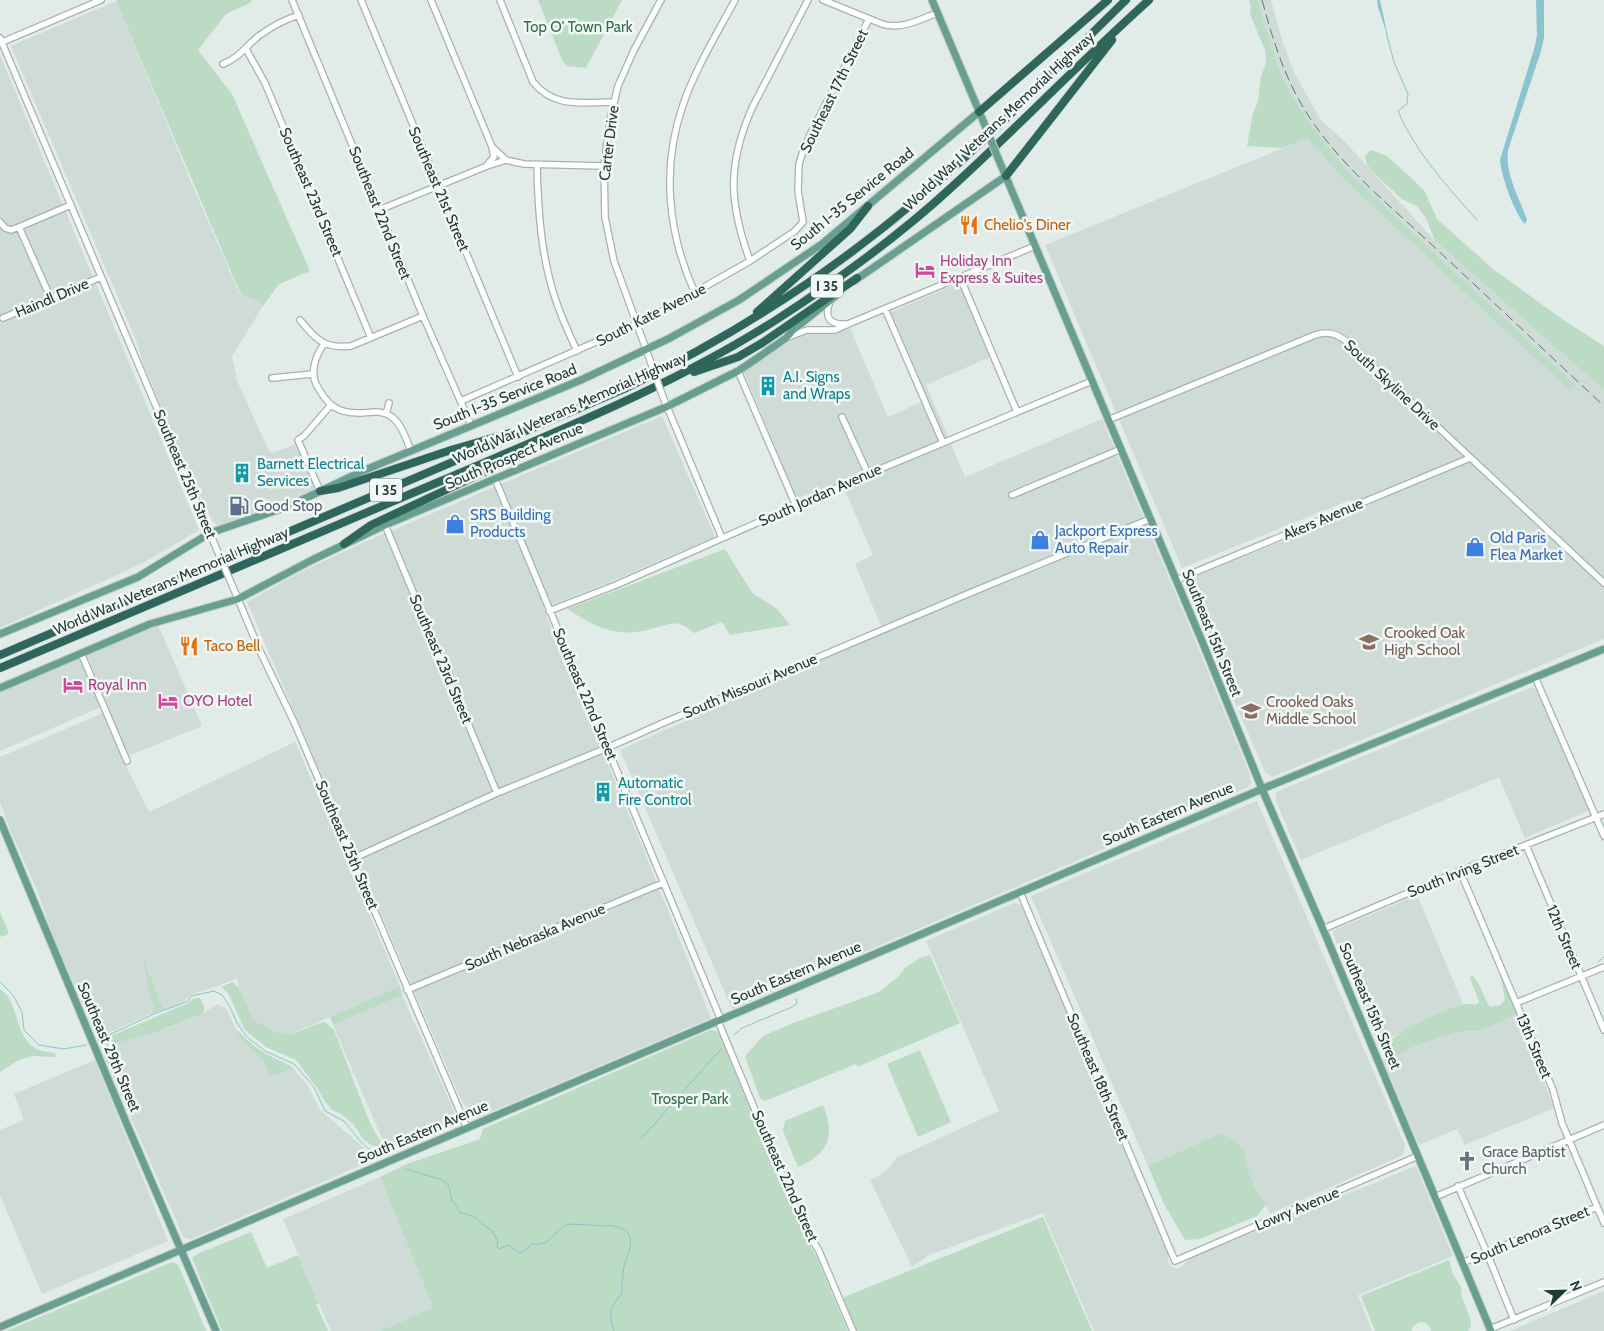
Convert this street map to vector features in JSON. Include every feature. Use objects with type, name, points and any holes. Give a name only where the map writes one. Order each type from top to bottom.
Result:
[{"type":"highway","points":[[979,112],[1108,0]]},
{"type":"highway","name":"World War I Veterans Memorial Highway","points":[[0,655],[609,395],[663,370],[739,328],[850,254],[918,199],[962,160],[1126,0]]},
{"type":"highway","name":"World War I Veterans Memorial Highway","points":[[0,668],[623,403],[712,358],[777,320],[866,258],[952,187],[1149,0]]},
{"type":"highway","points":[[1006,176],[1126,22]]},
{"type":"highway","points":[[739,328],[850,229],[868,206]]},
{"type":"highway","points":[[668,381],[738,357],[783,330],[857,278]]},
{"type":"highway","points":[[320,491],[338,488],[451,450],[538,425]]},
{"type":"highway","points":[[344,544],[364,529],[493,468],[542,438]]},
{"type":"main road","name":"Southeast 15th Street","points":[[932,0],[1491,1330]]},
{"type":"main road","name":"South I-35 Service Road","points":[[0,634],[138,576],[210,533],[289,506],[411,451],[646,351],[730,305],[790,267],[822,244],[979,112]]},
{"type":"main road","points":[[786,338],[793,330],[857,278],[1006,176]]},
{"type":"main road","name":"South Prospect Avenue","points":[[0,688],[150,624],[238,599],[385,525],[666,407],[738,371],[786,338]]},
{"type":"main road","name":"South Eastern Avenue","points":[[0,1327],[1262,789],[1604,649]]},
{"type":"main road","name":"Southeast 29th Street","points":[[0,820],[214,1331]]},
{"type":"street","points":[[1,41],[101,0]]},
{"type":"street","name":"Southeast 22nd Street","points":[[292,0],[423,316],[472,425]]},
{"type":"street","name":"Southeast 21st Street","points":[[362,0],[518,377]]},
{"type":"street","points":[[431,0],[492,147],[494,157],[486,166]]},
{"type":"street","points":[[500,0],[533,82],[541,92],[551,98],[567,102],[614,102]]},
{"type":"street","name":"Carter Drive","points":[[661,0],[618,86],[604,166],[604,199],[610,248],[622,288],[637,324],[666,407],[722,538]]},
{"type":"street","points":[[695,293],[680,256],[672,224],[669,191],[671,156],[676,125],[686,96],[735,0]]},
{"type":"street","points":[[750,261],[741,237],[734,201],[733,169],[736,155],[744,126],[752,108],[808,0]]},
{"type":"street","points":[[823,0],[886,25],[900,26],[916,22],[937,13]]},
{"type":"street","points":[[223,64],[234,60],[263,33],[299,15]]},
{"type":"street","name":"Southeast 17th Street","points":[[803,222],[798,192],[799,164],[803,151],[869,19]]},
{"type":"street","name":"Southeast 25th Street","points":[[1,41],[259,649],[295,724],[467,1128]]},
{"type":"street","name":"Southeast 23rd Street","points":[[246,49],[265,83],[371,338]]},
{"type":"street","points":[[492,147],[506,160]]},
{"type":"street","points":[[379,210],[486,166],[506,160],[537,165],[604,166]]},
{"type":"street","points":[[537,165],[539,214],[546,261],[555,296],[577,352]]},
{"type":"street","points":[[0,222],[5,228],[11,230],[71,205]]},
{"type":"street","name":"South Kate Avenue","points":[[461,401],[577,352],[637,324],[750,261],[795,231],[803,222]]},
{"type":"street","points":[[19,227],[51,299]]},
{"type":"street","name":"South Prospect Avenue","points":[[786,338],[807,330],[835,330],[1035,246]]},
{"type":"street","name":"Haindl Drive","points":[[3,318],[101,277]]},
{"type":"street","points":[[960,277],[1017,412]]},
{"type":"street","points":[[830,301],[827,311],[831,321],[837,324],[848,324]]},
{"type":"street","points":[[885,309],[943,442]]},
{"type":"street","points":[[300,320],[324,344],[340,347],[351,346],[423,316]]},
{"type":"street","name":"South Skyline Drive","points":[[1108,420],[1320,333],[1336,334],[1346,341],[1604,583]]},
{"type":"street","points":[[324,344],[318,352],[313,374],[319,389],[330,406],[352,412],[379,412],[386,414],[397,421],[402,428],[411,451]]},
{"type":"street","points":[[738,371],[796,506]]},
{"type":"street","points":[[272,378],[313,374]]},
{"type":"street","name":"South Jordan Avenue","points":[[549,611],[616,585],[868,474],[1092,381]]},
{"type":"street","points":[[386,414],[389,403]]},
{"type":"street","points":[[320,491],[298,440],[304,436],[330,406]]},
{"type":"street","points":[[842,417],[868,474]]},
{"type":"street","points":[[1012,495],[1121,449]]},
{"type":"street","name":"Akers Avenue","points":[[1176,580],[1470,458]]},
{"type":"street","name":"Southeast 22nd Street","points":[[495,479],[720,1020],[802,1223],[823,1260],[853,1331]]},
{"type":"street","name":"South Missouri Avenue","points":[[352,858],[663,723],[1150,519]]},
{"type":"street","name":"Southeast 23rd Street","points":[[385,525],[497,794]]},
{"type":"street","points":[[81,653],[127,761]]},
{"type":"street","points":[[1535,677],[1604,836]]},
{"type":"street","name":"South Irving Street","points":[[1322,929],[1460,871],[1604,814]]},
{"type":"street","name":"12th Street","points":[[1526,845],[1604,1030]]},
{"type":"street","name":"13th Street","points":[[1460,871],[1553,1090],[1569,1140],[1604,1223]]},
{"type":"street","name":"South Nebraska Avenue","points":[[407,990],[663,883]]},
{"type":"street","name":"Southeast 18th Street","points":[[1020,892],[1175,1261]]},
{"type":"street","points":[[1516,1003],[1604,967]]},
{"type":"street","points":[[1435,1197],[1604,1125]]},
{"type":"street","name":"Lowry Avenue","points":[[1175,1261],[1418,1156]]},
{"type":"street","points":[[1458,1186],[1514,1320]]},
{"type":"street","name":"South Lenora Street","points":[[1462,1263],[1597,1207]]},
{"type":"street","points":[[1491,1330],[1604,1282]]},
{"type":"shaded area","points":[[1258,0],[1271,0],[1282,40],[1294,72],[1320,119],[1345,142],[1437,243],[1604,390],[1604,639],[1272,777],[1265,772],[1184,584],[1187,580],[1355,511],[1350,500],[1182,568],[1045,245],[1308,138],[1340,175],[1356,180],[1310,125],[1296,102],[1270,44]]},
{"type":"shaded area","points":[[116,1],[240,295],[257,301],[263,306],[232,356],[237,381],[269,451],[272,453],[296,444],[315,488],[308,494],[218,526],[212,520],[184,462],[143,363],[136,340],[11,46]]},
{"type":"shaded area","points":[[0,55],[199,530],[143,563],[0,628]]},
{"type":"shaded area","points":[[959,283],[990,357],[926,385],[965,477],[1102,419],[1190,628],[1250,775],[1251,784],[1248,787],[732,1009],[620,750],[884,633],[855,564],[873,555],[841,481],[797,499],[744,373],[748,368],[800,334],[836,332],[850,328],[888,417],[928,399],[891,312]]},
{"type":"shaded area","points":[[662,416],[715,537],[543,608],[643,848],[711,1018],[476,1118],[462,1102],[247,602],[297,574],[360,544]]},
{"type":"shaded area","points":[[158,625],[202,726],[128,756],[87,655]]},
{"type":"shaded area","points":[[80,658],[101,707],[0,751],[0,693]]},
{"type":"shaded area","points":[[1532,687],[1539,693],[1590,810],[1525,838],[1499,777],[1301,860],[1276,801],[1276,792]]},
{"type":"shaded area","points":[[103,713],[117,747],[149,812],[295,742],[400,986],[291,1034],[283,1035],[254,1021],[239,988],[237,978],[190,995],[185,1001],[176,1006],[151,1014],[99,1037],[96,1035],[53,936],[38,892],[11,832],[0,802],[0,757]]},
{"type":"shaded area","points":[[1257,801],[1405,1145],[1403,1155],[1270,1214],[1244,1162],[1244,1151],[1221,1133],[1148,1166],[1031,896]]},
{"type":"shaded area","points":[[1417,895],[1463,1004],[1432,1017],[1378,1045],[1332,931]]},
{"type":"shaded area","points":[[1014,903],[1020,904],[1023,909],[1168,1250],[1168,1262],[1171,1266],[1176,1269],[1180,1268],[1190,1258],[1416,1166],[1453,1256],[1358,1295],[1372,1331],[1094,1331],[1043,1213],[929,1255],[912,1267],[870,1180],[890,1167],[896,1158],[999,1111],[926,941]]},
{"type":"shaded area","points":[[402,995],[457,1118],[389,1146],[384,1143],[333,1025]]},
{"type":"shaded area","points":[[217,1004],[226,1008],[241,1040],[264,1063],[267,1071],[276,1075],[293,1068],[308,1086],[320,1110],[371,1154],[373,1160],[191,1239],[183,1236],[100,1047],[168,1028],[202,1014]]},
{"type":"shaded area","points":[[1518,1014],[1554,1108],[1465,1145],[1457,1129],[1419,1145],[1383,1060],[1456,1032],[1480,1031]]},
{"type":"shaded area","points":[[95,1060],[168,1241],[42,1294],[0,1195],[0,1130],[24,1120],[14,1094]]},
{"type":"shaded area","points":[[380,1177],[433,1307],[380,1331],[331,1331],[283,1219]]},
{"type":"shaded area","points":[[1604,1291],[1604,1331],[1510,1331]]},
{"type":"green space","points":[[117,0],[251,0],[252,2],[226,14],[198,50],[232,94],[310,271],[279,284],[263,306],[257,301],[241,295]]},
{"type":"green space","name":"Top O' Town Park","points":[[538,0],[622,0],[586,68],[567,66],[563,62]]},
{"type":"green space","points":[[1249,0],[1258,0],[1275,58],[1290,91],[1316,132],[1335,156],[1356,180],[1575,385],[1570,391],[1340,175],[1308,138],[1283,148],[1247,146],[1253,113],[1258,102],[1261,76],[1266,63],[1265,50],[1250,14],[1251,6]]},
{"type":"green space","points":[[1371,150],[1387,156],[1424,190],[1437,219],[1493,269],[1565,321],[1604,346],[1604,390],[1435,241],[1426,218],[1417,206],[1402,199],[1367,165],[1365,156]]},
{"type":"green space","points":[[725,549],[752,593],[776,608],[790,625],[730,635],[722,622],[694,633],[683,625],[678,624],[669,624],[640,632],[620,632],[599,626],[567,609]]},
{"type":"green space","points":[[0,912],[9,934],[0,937]]},
{"type":"green space","points":[[930,955],[960,1023],[857,1067],[856,1064],[765,1101],[760,1098],[745,1056],[763,1036],[879,992],[899,976],[905,968],[920,958]]},
{"type":"green space","points":[[142,956],[163,1009],[152,1012],[154,1007],[147,987],[147,977]]},
{"type":"green space","points":[[1500,973],[1518,1014],[1480,1031],[1456,1032],[1418,1045],[1391,1057],[1387,1046],[1410,1028],[1458,1006],[1465,1004],[1476,1005],[1479,1002],[1470,978],[1472,975],[1478,982],[1490,1007],[1500,1005],[1505,1000]]},
{"type":"green space","points":[[233,982],[239,988],[254,1021],[276,1032],[293,1034],[325,1022],[334,1030],[370,1123],[383,1146],[373,1146],[364,1140],[353,1124],[341,1114],[332,1110],[296,1060],[266,1047],[245,1030],[228,993],[221,987]]},
{"type":"green space","points":[[400,986],[402,995],[333,1025],[330,1017]]},
{"type":"green space","points":[[0,989],[11,1002],[25,1038],[39,1050],[55,1053],[56,1057],[33,1056],[19,1060],[0,1072]]},
{"type":"green space","points":[[194,998],[200,998],[205,1008],[202,1014],[151,1034],[100,1047],[99,1041],[188,1003]]},
{"type":"green space","name":"Trosper Park","points":[[711,1030],[716,1031],[721,1036],[773,1157],[770,1158],[797,1221],[817,1258],[848,1331],[380,1331],[433,1307],[380,1177],[407,1164],[480,1139],[483,1129]]},
{"type":"green space","points":[[238,1031],[259,1049],[293,1068],[276,1075],[269,1075],[264,1063],[241,1040]]},
{"type":"green space","points":[[920,1050],[951,1122],[918,1137],[887,1064]]},
{"type":"green space","points":[[823,1105],[829,1126],[827,1143],[816,1156],[798,1167],[783,1131],[785,1121]]},
{"type":"green space","points":[[1221,1133],[1233,1139],[1244,1151],[1249,1173],[1266,1205],[1257,1216],[1200,1239],[1185,1240],[1164,1204],[1148,1166]]},
{"type":"green space","points":[[1043,1217],[1092,1331],[856,1331],[843,1301],[844,1297]]},
{"type":"green space","points":[[251,1232],[267,1268],[298,1255],[319,1304],[316,1304],[328,1331],[222,1331],[192,1258],[197,1254]]},
{"type":"green space","points":[[1449,1260],[1453,1274],[1461,1287],[1462,1297],[1470,1318],[1471,1327],[1468,1331],[1431,1331],[1428,1325],[1420,1322],[1414,1325],[1412,1331],[1375,1331],[1361,1296]]},
{"type":"green space","points":[[172,1262],[177,1264],[180,1269],[206,1331],[6,1331]]},
{"type":"water","points":[[1377,0],[1380,0],[1388,37],[1378,7]]},
{"type":"water","points":[[1536,0],[1544,0],[1544,38],[1508,150],[1509,169],[1513,186],[1527,220],[1525,224],[1509,194],[1500,160],[1535,46],[1537,35]]},
{"type":"waterway","points":[[1386,32],[1394,62],[1408,94],[1407,104],[1398,111],[1405,126],[1423,155],[1477,220]]},
{"type":"waterway","points":[[1598,962],[1604,957]]},
{"type":"waterway","points":[[0,982],[13,995],[22,1012],[24,1030],[39,1045],[64,1049],[86,1045]]},
{"type":"waterway","points":[[98,1040],[156,1013],[188,1001],[191,996],[214,991],[222,995],[246,1036],[265,1051],[294,1064],[314,1087],[325,1111],[344,1121],[369,1149],[386,1153]]},
{"type":"waterway","points":[[734,1035],[742,1028],[792,1007],[797,1003],[796,999]]},
{"type":"waterway","points":[[641,1139],[721,1049]]},
{"type":"waterway","points":[[406,1169],[442,1180],[449,1186],[452,1201],[461,1213],[473,1216],[493,1232],[498,1242],[497,1248],[499,1249],[508,1245],[520,1253],[531,1244],[539,1244],[549,1240],[564,1226],[570,1224],[612,1226],[628,1233],[631,1242],[624,1266],[622,1293],[611,1311],[614,1331]]},
{"type":"railway","points":[[1262,0],[1275,45],[1286,74],[1308,115],[1335,151],[1381,199],[1604,406]]},
{"type":"place","name":"Chelio's Diner","points":[[969,225]]},
{"type":"place","name":"Holiday Inn Express & Suites","points":[[925,270]]},
{"type":"place","name":"A.I. Signs and Wraps","points":[[768,386]]},
{"type":"place","name":"Barnett Electrical Services","points":[[242,473]]},
{"type":"place","name":"Good Stop","points":[[239,506]]},
{"type":"place","name":"SRS Building Products","points":[[455,524]]},
{"type":"place","name":"Jackport Express Auto Repair","points":[[1040,540]]},
{"type":"place","name":"Old Paris Flea Market","points":[[1475,547]]},
{"type":"place","name":"Crooked Oak High School","points":[[1369,642]]},
{"type":"place","name":"Taco Bell","points":[[189,646]]},
{"type":"place","name":"Royal Inn","points":[[73,685]]},
{"type":"place","name":"OYO Hotel","points":[[168,701]]},
{"type":"place","name":"Crooked Oaks Middle School","points":[[1251,711]]},
{"type":"place","name":"Automatic Fire Control","points":[[603,792]]},
{"type":"place","name":"Grace Baptist Church","points":[[1467,1161]]}]
